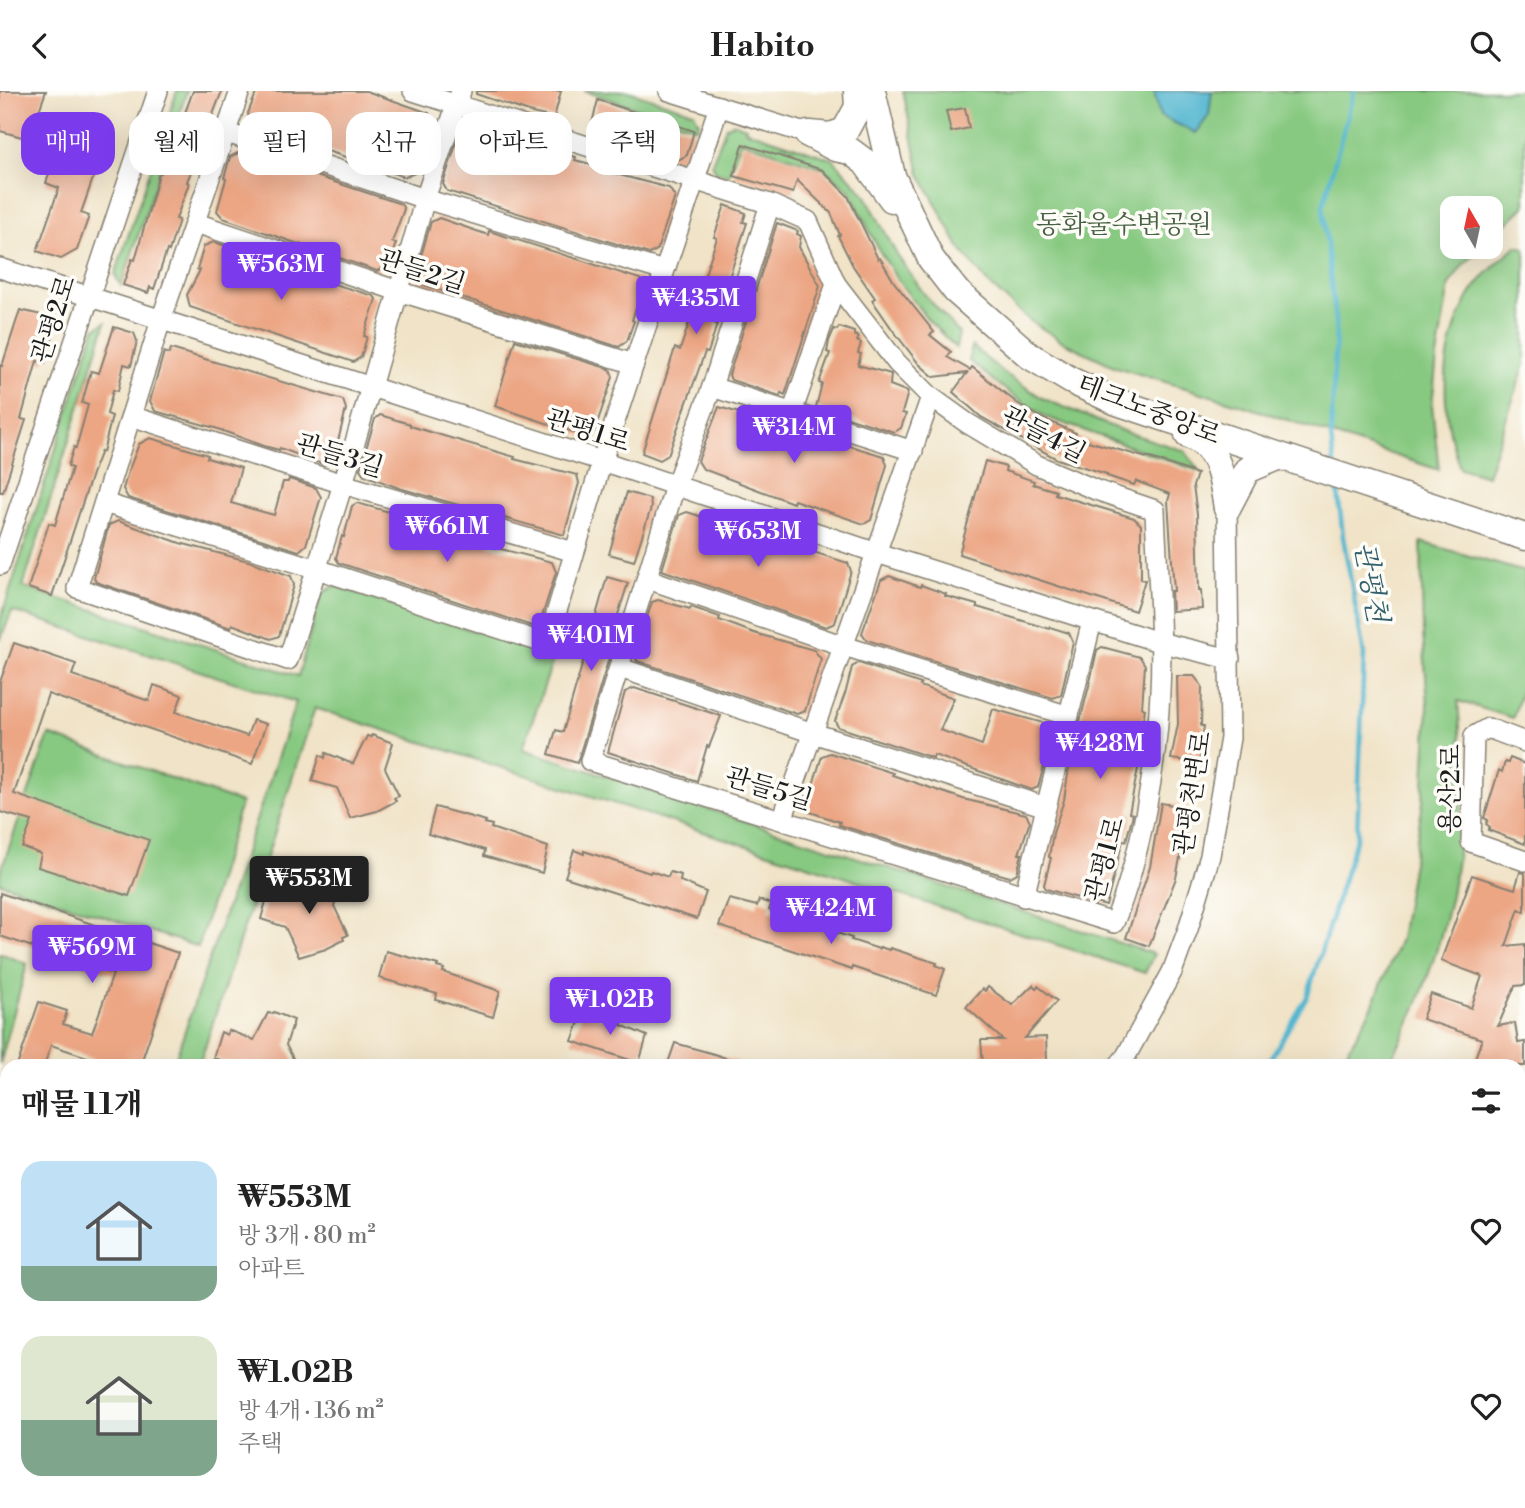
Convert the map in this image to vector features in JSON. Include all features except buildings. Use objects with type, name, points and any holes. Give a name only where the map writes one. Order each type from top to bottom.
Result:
[{"type":"main road","points":[[808,134],[830,136],[845,131],[858,107],[857,91]]},
{"type":"main road","name":"테크노중앙로","points":[[872,91],[892,176],[931,259],[956,291],[1030,356],[1072,381],[1117,402],[1170,419],[1264,457],[1425,503],[1525,537]]},
{"type":"main road","points":[[808,134],[835,148],[850,151],[865,162],[916,231]]},
{"type":"main road","points":[[1170,419],[1175,431],[1196,438],[1214,453],[1222,475],[1227,508]]},
{"type":"main road","points":[[1227,508],[1247,470],[1264,457]]},
{"type":"street","name":"관평2로","points":[[0,565],[158,91]]},
{"type":"street","points":[[240,91],[161,320],[77,588],[288,660],[343,484],[425,199],[459,98]]},
{"type":"street","points":[[412,91],[459,98],[696,179]]},
{"type":"street","points":[[669,91],[808,134]]},
{"type":"street","points":[[104,503],[547,644],[602,461],[719,106]]},
{"type":"street","points":[[227,133],[425,199],[664,271]]},
{"type":"street","name":"관들4길","points":[[696,179],[770,204],[808,221],[836,284],[897,363],[931,397],[967,423],[1037,465],[1096,490],[1155,510],[1159,642]]},
{"type":"street","points":[[675,486],[712,387],[770,204]]},
{"type":"street","name":"관들2길","points":[[196,223],[398,292],[634,364]]},
{"type":"street","name":"관평1로","points":[[0,268],[602,461],[877,553],[1159,642],[1230,659]]},
{"type":"street","points":[[792,414],[836,284]]},
{"type":"street","points":[[712,387],[913,450]]},
{"type":"street","points":[[782,820],[931,397]]},
{"type":"street","name":"관들3길","points":[[131,416],[343,484],[574,552]]},
{"type":"street","name":"관들5길","points":[[675,486],[590,761],[1114,923]]},
{"type":"street","name":"관평천변로","points":[[1124,1059],[1172,972],[1206,875],[1230,738],[1227,508]]},
{"type":"street","points":[[648,579],[844,646],[1069,716]]},
{"type":"street","points":[[1024,897],[1092,621]]},
{"type":"street","name":"관평1로","points":[[1114,923],[1142,822],[1157,740],[1159,642]]},
{"type":"street","points":[[620,668],[1045,807]]},
{"type":"street","name":"용산2로","points":[[1525,742],[1488,728],[1474,736],[1471,842],[1525,861]]},
{"type":"green space","points":[[177,91],[187,91],[180,112],[170,112]]},
{"type":"green space","points":[[584,91],[628,91],[694,112],[699,123],[697,128],[680,122],[680,112],[648,112]]},
{"type":"green space","name":"동화울수변공원","points":[[903,91],[1525,91],[1525,206],[1503,227],[1503,196],[1440,196],[1440,259],[1470,259],[1449,285],[1437,357],[1432,405],[1439,470],[1116,367],[1065,343],[1029,320],[987,282],[959,247],[920,174]]},
{"type":"green space","points":[[734,123],[746,127],[745,130],[833,159],[865,194],[897,255],[925,295],[959,333],[956,348],[929,321],[899,282],[879,250],[849,190],[823,168],[741,141],[728,176],[715,171],[712,163],[726,127]]},
{"type":"green space","points":[[149,175],[159,175],[121,286],[115,275]]},
{"type":"green space","points":[[1516,246],[1525,248],[1525,364],[1487,476],[1460,468],[1453,447],[1446,404],[1447,361],[1459,318],[1468,298]]},
{"type":"green space","points":[[106,322],[23,587],[298,676],[322,593],[335,586],[554,657],[523,749],[1154,954],[1145,973],[315,708],[201,1059],[175,1059],[296,702],[12,611],[0,641],[0,621],[95,328]]},
{"type":"green space","points":[[972,346],[1001,371],[1044,399],[1120,430],[1185,451],[1199,471],[1046,417],[1012,395],[969,361]]},
{"type":"green space","points":[[1421,542],[1525,572],[1525,679],[1513,718],[1458,701],[1462,776],[1459,845],[1447,913],[1425,984],[1391,1059],[1343,1059],[1372,1007],[1400,939],[1423,802],[1428,706]]},
{"type":"green space","points":[[49,735],[241,803],[198,947],[0,883],[0,873]]},
{"type":"green space","points":[[0,953],[27,964],[0,1059]]},
{"type":"water","points":[[1154,91],[1212,91],[1209,115],[1196,133],[1160,116]]},
{"type":"waterway","name":"관평천","points":[[1334,464],[1331,437],[1336,330],[1323,206],[1354,91]]},
{"type":"waterway","name":"관평천","points":[[1270,1059],[1307,997],[1357,836],[1364,654],[1343,537],[1337,483]]}]
